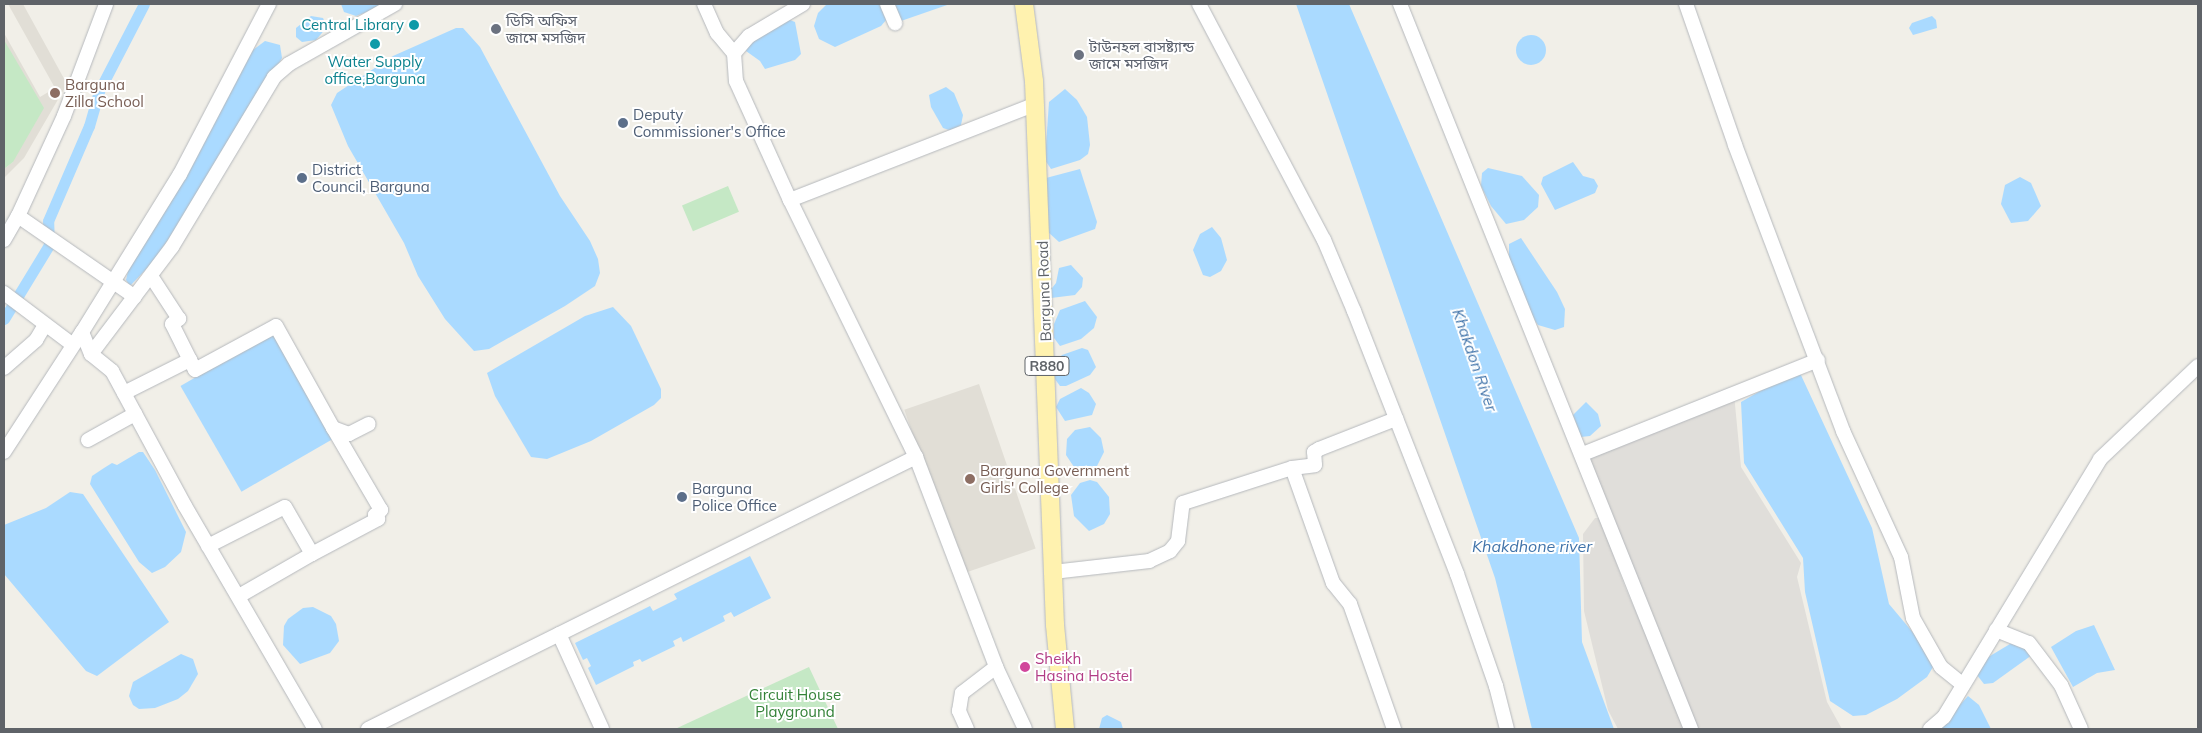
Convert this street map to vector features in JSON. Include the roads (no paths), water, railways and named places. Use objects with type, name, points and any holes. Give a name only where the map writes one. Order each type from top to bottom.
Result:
[{"type":"main road","name":"Barguna Road","points":[[1024,4],[1036,104],[1053,572],[1065,729]]},
{"type":"street","points":[[4,240],[18,216],[64,116],[106,4]]},
{"type":"street","points":[[4,452],[86,326],[180,174],[269,4]]},
{"type":"street","points":[[91,354],[172,247],[274,77],[300,56],[395,4]]},
{"type":"street","points":[[704,4],[717,33],[734,53],[736,81],[790,200],[916,457],[996,667],[1025,729]]},
{"type":"street","points":[[734,53],[749,36],[803,4]]},
{"type":"street","points":[[887,4],[895,22]]},
{"type":"street","points":[[1199,4],[1324,240],[1457,574],[1507,729]]},
{"type":"street","points":[[1400,4],[1583,454],[1691,729]]},
{"type":"street","points":[[1686,4],[1735,145],[1818,360],[1842,431],[1901,557],[1913,618],[1941,667],[1963,685]]},
{"type":"street","points":[[790,200],[1036,104]]},
{"type":"street","points":[[18,216],[135,297]]},
{"type":"street","points":[[151,276],[179,319],[172,324],[195,370],[276,326],[381,510],[375,515],[378,519],[239,596]]},
{"type":"street","points":[[4,293],[73,345]]},
{"type":"street","points":[[4,368],[36,340],[45,325]]},
{"type":"street","points":[[86,326],[91,354],[112,371],[208,546],[316,729]]},
{"type":"street","points":[[124,393],[190,360]]},
{"type":"street","points":[[1583,454],[1818,360]]},
{"type":"street","points":[[1930,729],[1944,717],[2100,459],[2198,366]]},
{"type":"street","points":[[88,440],[135,414]]},
{"type":"street","points":[[1053,572],[1149,561],[1170,551],[1178,541],[1183,503],[1292,468],[1315,465],[1314,452],[1319,449],[1396,420]]},
{"type":"street","points":[[333,428],[350,434],[369,424]]},
{"type":"street","points":[[368,729],[916,457]]},
{"type":"street","points":[[1292,468],[1333,583],[1350,604],[1394,729]]},
{"type":"street","points":[[208,546],[285,506],[312,554]]},
{"type":"street","points":[[1996,630],[2029,643],[2061,685],[2081,729]]},
{"type":"street","points":[[559,634],[602,729]]},
{"type":"street","points":[[967,729],[959,711],[962,693],[996,667]]},
{"type":"water","points":[[341,4],[388,4],[356,16],[344,12]]},
{"type":"water","points":[[827,4],[882,4],[887,19],[881,26],[835,47],[819,39],[814,26],[818,13]]},
{"type":"water","points":[[892,4],[950,4],[901,21]]},
{"type":"water","name":"Khakdhone river","points":[[1296,4],[1349,4],[1579,538],[1582,642],[1614,729],[1532,729],[1495,578]]},
{"type":"water","points":[[311,16],[323,18],[327,27],[316,40],[302,42],[296,37],[296,28]]},
{"type":"water","points":[[1932,16],[1936,20],[1937,28],[1913,35],[1909,28],[1912,23]]},
{"type":"water","points":[[790,20],[795,22],[801,54],[795,60],[765,69],[760,61],[746,51],[748,45],[773,27]]},
{"type":"water","points":[[456,28],[463,28],[480,47],[560,196],[590,241],[598,259],[600,273],[595,286],[565,306],[489,349],[474,351],[445,319],[418,276],[404,243],[348,146],[331,105],[337,93],[393,56]]},
{"type":"water","points":[[1531,35],[1542,39],[1546,50],[1542,61],[1531,65],[1520,61],[1516,50],[1520,39]]},
{"type":"water","points":[[265,41],[280,45],[282,58],[217,168],[152,263],[130,286],[126,280],[128,271],[253,50]]},
{"type":"water","points":[[946,87],[954,93],[963,115],[961,125],[952,131],[943,128],[931,107],[929,95]]},
{"type":"water","points":[[1065,89],[1077,100],[1087,117],[1090,145],[1088,154],[1080,160],[1051,169],[1045,160],[1049,102]]},
{"type":"water","points":[[1573,162],[1583,176],[1594,179],[1598,186],[1595,193],[1555,210],[1541,184],[1543,177]]},
{"type":"water","points":[[1488,168],[1522,176],[1539,195],[1538,207],[1524,220],[1506,224],[1491,206],[1481,186],[1482,173]]},
{"type":"water","points":[[1080,169],[1097,222],[1095,229],[1059,242],[1048,232],[1046,178]]},
{"type":"water","points":[[2020,177],[2031,183],[2041,206],[2028,221],[2011,223],[2001,204],[2005,185]]},
{"type":"water","points":[[1212,227],[1221,238],[1227,260],[1221,271],[1210,277],[1203,275],[1193,250],[1200,234]]},
{"type":"water","points":[[1521,238],[1557,292],[1565,309],[1564,327],[1555,330],[1538,325],[1531,315],[1509,258],[1509,244]]},
{"type":"water","points":[[1071,265],[1083,278],[1082,287],[1075,295],[1051,298],[1048,293],[1056,283],[1059,268]]},
{"type":"water","points":[[1085,301],[1097,317],[1094,328],[1081,339],[1060,346],[1054,338],[1054,324],[1060,310]]},
{"type":"water","points":[[613,307],[631,326],[661,389],[661,398],[654,405],[591,441],[547,459],[531,457],[495,396],[487,373],[585,316]]},
{"type":"water","points":[[274,332],[335,438],[241,492],[180,386]]},
{"type":"water","points":[[1082,348],[1088,350],[1096,367],[1090,375],[1066,386],[1060,386],[1052,375],[1054,363],[1062,355]]},
{"type":"water","points":[[1800,373],[1872,528],[1889,604],[1931,654],[1933,667],[1927,677],[1897,699],[1866,715],[1853,716],[1830,701],[1805,592],[1803,558],[1744,463],[1741,402],[1783,378]]},
{"type":"water","points":[[1081,388],[1089,393],[1096,404],[1092,415],[1065,421],[1056,407],[1060,399]]},
{"type":"water","points":[[1586,402],[1598,414],[1601,426],[1590,436],[1581,437],[1573,415]]},
{"type":"water","points":[[1090,427],[1101,438],[1104,452],[1096,468],[1076,470],[1066,455],[1067,439],[1075,430]]},
{"type":"water","points":[[139,452],[143,452],[155,470],[186,532],[181,552],[165,567],[152,573],[139,562],[90,484],[92,476],[104,468],[112,463],[117,465]]},
{"type":"water","points":[[1090,480],[1097,482],[1109,497],[1110,514],[1104,524],[1089,531],[1074,516],[1071,495],[1080,483]]},
{"type":"water","points":[[70,492],[83,494],[169,622],[97,676],[86,671],[4,574],[4,525],[46,508]]},
{"type":"water","points":[[750,556],[771,598],[734,617],[731,612],[723,616],[725,621],[683,642],[681,637],[673,641],[675,646],[642,662],[640,659],[633,662],[634,666],[596,685],[588,668],[591,666],[587,658],[583,660],[575,643],[650,606],[653,611],[677,599],[674,594]]},
{"type":"water","points":[[313,607],[331,616],[336,624],[339,641],[330,653],[300,664],[283,645],[284,626],[288,619],[303,608]]},
{"type":"water","points":[[2094,625],[2115,670],[2097,673],[2073,687],[2051,647],[2076,631]]},
{"type":"water","points":[[2015,641],[2025,642],[2032,655],[1993,683],[1984,684],[1977,675],[1985,659]]},
{"type":"water","points":[[181,654],[193,659],[198,674],[188,691],[178,699],[155,708],[139,709],[133,705],[129,696],[133,682]]},
{"type":"water","points":[[1968,696],[1979,705],[1991,729],[1938,729]]},
{"type":"water","points":[[1107,715],[1121,722],[1123,729],[1099,729],[1102,718]]},
{"type":"waterway","points":[[4,319],[49,245],[48,221],[89,126],[99,91],[144,4]]},
{"type":"place","name":"Central Library","points":[[414,25]]},
{"type":"place","name":"ডিসি অফিস জামে মসজিদ","points":[[496,29]]},
{"type":"place","name":"Water Supply office,Barguna","points":[[375,44]]},
{"type":"place","name":"টাউনহল বাসষ্ট্যান্ড জামে মসজিদ","points":[[1079,55]]},
{"type":"place","name":"Barguna Zilla School","points":[[55,93]]},
{"type":"place","name":"Deputy Commissioner's Office","points":[[623,123]]},
{"type":"place","name":"District Council, Barguna","points":[[302,178]]},
{"type":"place","name":"Barguna Government Girls' College","points":[[970,479]]},
{"type":"place","name":"Barguna Police Office","points":[[682,497]]},
{"type":"place","name":"Sheikh Hasina Hostel","points":[[1025,667]]},
{"type":"water label","name":"Khakdon River","points":[[1475,360]]},
{"type":"park label","name":"Circuit House Playground","points":[[795,702]]}]
